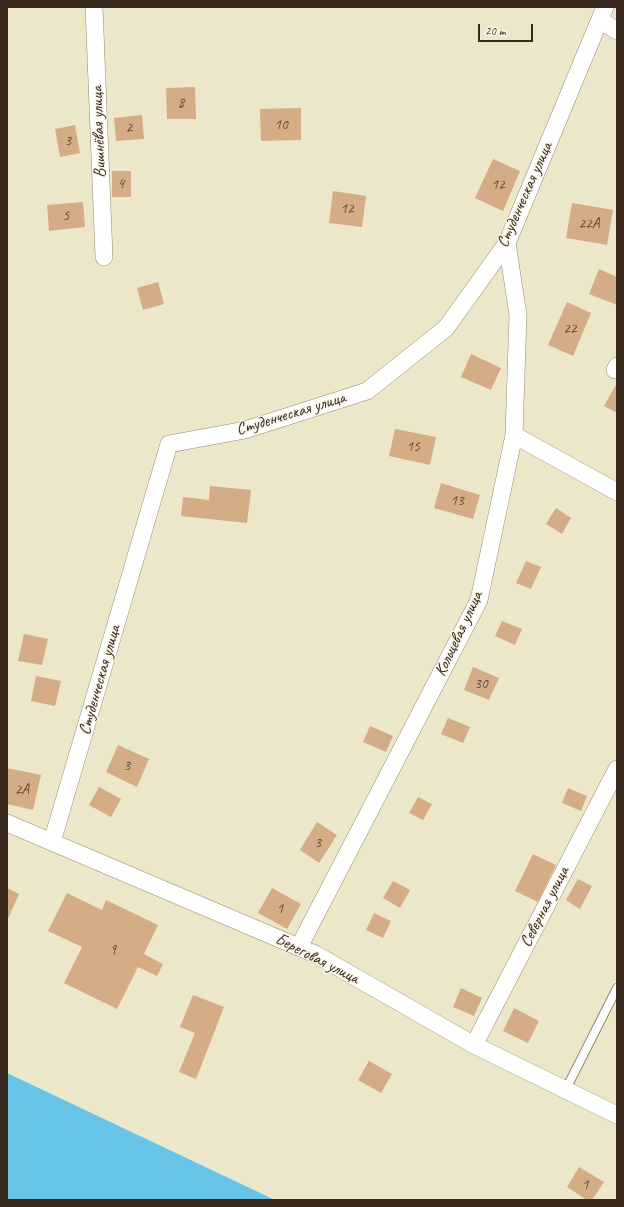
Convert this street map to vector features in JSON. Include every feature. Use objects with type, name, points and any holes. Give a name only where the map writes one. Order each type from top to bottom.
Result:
[{"type":"street","name":"Вишнёвая улица","points":[[94,7],[104,257]]},
{"type":"street","points":[[602,14],[617,31]]},
{"type":"street","name":"Студенческая улица","points":[[52,842],[169,444],[244,430],[367,391],[446,328],[507,243],[602,14]]},
{"type":"street","name":"Кольцевая улица","points":[[299,947],[479,600],[514,435],[518,315],[507,243]]},
{"type":"street","points":[[514,435],[617,492]]},
{"type":"street","name":"Северная улица","points":[[474,1046],[617,769]]},
{"type":"street","name":"Береговая улица","points":[[7,823],[315,954],[474,1046],[566,1089],[617,1115]]},
{"type":"lane","points":[[566,1089],[617,988]]},
{"type":"water","points":[[7,1073],[275,1200],[7,1200]]},
{"type":"building","points":[[195,87],[196,119],[167,119],[166,88]]},
{"type":"building","points":[[301,108],[301,140],[261,141],[260,109]]},
{"type":"building","points":[[142,115],[144,139],[116,141],[114,118]]},
{"type":"building","points":[[75,125],[80,153],[60,157],[55,129]]},
{"type":"building","points":[[493,159],[520,171],[503,211],[475,198]]},
{"type":"building","points":[[112,171],[131,171],[131,197],[112,197]]},
{"type":"building","points":[[333,191],[366,196],[362,227],[329,223]]},
{"type":"building","points":[[83,202],[85,227],[49,231],[47,205]]},
{"type":"building","points":[[572,203],[613,210],[607,245],[566,238]]},
{"type":"building","points":[[599,269],[617,277],[617,305],[589,294]]},
{"type":"building","points":[[158,282],[164,304],[143,310],[137,288]]},
{"type":"building","points":[[567,302],[591,313],[573,356],[548,345]]},
{"type":"building","points":[[471,354],[501,368],[491,390],[461,377]]},
{"type":"building","points":[[617,383],[617,413],[604,406]]},
{"type":"building","points":[[395,429],[436,437],[430,465],[389,456]]},
{"type":"building","points":[[441,483],[480,495],[473,519],[434,508]]},
{"type":"building","points":[[210,486],[251,490],[247,523],[181,516],[183,497],[209,500]]},
{"type":"building","points":[[556,508],[571,518],[562,534],[546,524]]},
{"type":"building","points":[[526,561],[541,567],[531,589],[516,583]]},
{"type":"building","points":[[502,621],[522,629],[515,645],[495,636]]},
{"type":"building","points":[[24,634],[48,639],[42,665],[18,661]]},
{"type":"building","points":[[473,667],[499,678],[489,700],[464,690]]},
{"type":"building","points":[[36,676],[61,681],[55,706],[31,701]]},
{"type":"building","points":[[448,718],[470,727],[463,743],[441,734]]},
{"type":"building","points":[[370,726],[393,736],[386,752],[363,742]]},
{"type":"building","points":[[118,745],[149,759],[137,787],[106,772]]},
{"type":"building","points":[[7,768],[41,775],[33,810],[7,804]]},
{"type":"building","points":[[99,787],[121,799],[111,817],[89,805]]},
{"type":"building","points":[[568,788],[587,796],[581,811],[562,803]]},
{"type":"building","points":[[418,797],[432,804],[423,820],[409,813]]},
{"type":"building","points":[[317,822],[337,835],[319,863],[300,850]]},
{"type":"building","points":[[533,854],[556,865],[538,902],[515,891]]},
{"type":"building","points":[[578,879],[592,886],[580,909],[566,900]]},
{"type":"building","points":[[393,881],[410,890],[400,908],[383,898]]},
{"type":"building","points":[[7,888],[19,894],[7,921]]},
{"type":"building","points":[[272,888],[301,904],[287,929],[258,913]]},
{"type":"building","points":[[67,893],[102,910],[106,900],[158,925],[144,954],[163,964],[157,976],[138,967],[117,1009],[64,983],[82,947],[48,931]]},
{"type":"building","points":[[374,913],[391,921],[383,938],[366,930]]},
{"type":"building","points":[[461,988],[482,998],[474,1016],[453,1007]]},
{"type":"building","points":[[193,995],[224,1007],[196,1079],[179,1072],[195,1033],[180,1027]]},
{"type":"building","points":[[514,1008],[539,1021],[528,1043],[503,1031]]},
{"type":"building","points":[[369,1061],[392,1074],[381,1093],[358,1080]]},
{"type":"building","points":[[579,1167],[604,1182],[592,1200],[587,1200],[567,1187]]}]
